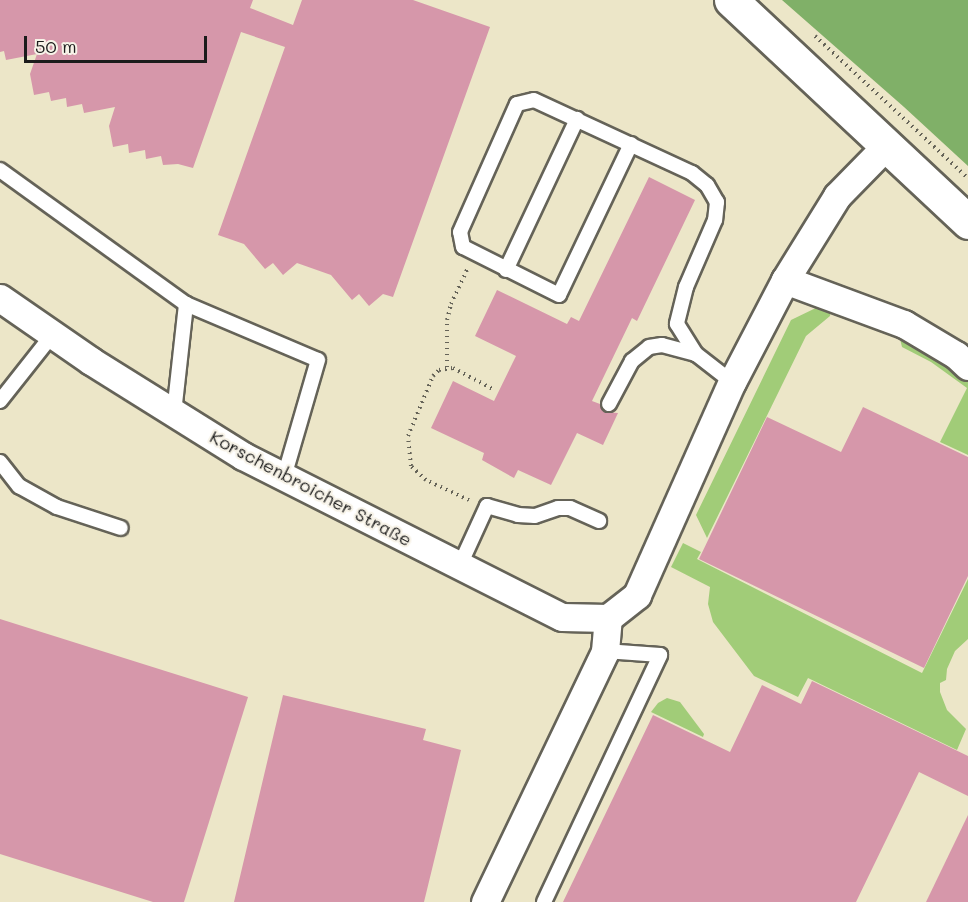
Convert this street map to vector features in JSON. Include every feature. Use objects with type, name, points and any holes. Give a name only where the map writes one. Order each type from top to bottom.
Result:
[{"type":"main road","points":[[730,0],[968,222]]},
{"type":"street","points":[[485,902],[605,651],[608,618],[638,594],[732,382],[785,280],[837,196],[887,145]]},
{"type":"street","points":[[785,280],[904,324],[956,355],[968,366]]},
{"type":"street","name":"Korschenbroicher Straße","points":[[0,298],[243,456],[562,616],[608,618]]},
{"type":"lane","points":[[630,144],[559,295],[463,247],[460,232],[517,104],[534,100],[577,119],[692,173],[707,185],[717,202],[715,220],[686,287],[677,324],[696,354],[732,382]]},
{"type":"lane","points":[[506,270],[577,119]]},
{"type":"lane","points":[[0,170],[186,304],[318,360],[284,477]]},
{"type":"lane","points":[[174,413],[186,304]]},
{"type":"lane","points":[[0,401],[53,334]]},
{"type":"lane","points":[[609,404],[632,361],[649,347],[662,345],[696,354]]},
{"type":"lane","points":[[0,462],[20,486],[57,507],[121,528]]},
{"type":"lane","points":[[460,565],[487,506],[518,515],[535,516],[558,508],[570,508],[599,521]]},
{"type":"lane","points":[[544,902],[660,655],[605,651]]},
{"type":"path","points":[[810,32],[968,178]]},
{"type":"path","points":[[447,367],[447,320],[451,304],[474,253]]},
{"type":"path","points":[[447,367],[494,389]]},
{"type":"path","points":[[447,367],[433,376],[408,436],[411,466],[426,480],[487,506]]},
{"type":"green space","points":[[782,0],[968,0],[968,166],[904,107]]},
{"type":"green space","points":[[822,305],[831,309],[830,316],[806,336],[707,538],[696,515],[791,320]]},
{"type":"green space","points":[[902,333],[968,374],[968,455],[940,442],[967,388],[931,362],[902,347],[900,339]]},
{"type":"green space","points":[[683,543],[701,552],[697,559],[922,673],[968,579],[968,639],[955,651],[947,669],[946,680],[940,683],[940,692],[947,710],[966,729],[957,750],[808,678],[798,697],[754,676],[713,622],[708,604],[710,587],[671,567]]},
{"type":"green space","points":[[667,698],[680,702],[704,734],[703,737],[651,712],[658,703]]},
{"type":"building","points":[[0,0],[253,0],[250,8],[293,25],[302,0],[413,0],[490,27],[393,297],[383,294],[369,306],[359,294],[352,300],[331,275],[297,263],[283,275],[273,263],[265,269],[244,244],[218,235],[285,47],[241,32],[193,168],[178,164],[163,165],[161,156],[146,159],[145,150],[129,153],[128,144],[113,147],[109,126],[115,107],[84,113],[82,104],[67,107],[66,98],[51,101],[49,92],[34,95],[30,74],[37,54],[6,60],[4,51],[0,52]]},
{"type":"building","points":[[649,177],[695,200],[637,321],[632,318],[592,401],[600,404],[605,412],[618,413],[603,445],[577,433],[551,485],[518,470],[514,478],[482,460],[484,453],[431,428],[453,381],[494,401],[516,356],[475,336],[497,290],[567,324],[571,317],[579,321]]},
{"type":"building","points":[[863,407],[968,457],[968,576],[924,668],[699,559],[767,417],[841,452]]},
{"type":"building","points":[[0,619],[248,697],[184,902],[153,902],[0,854]]},
{"type":"building","points":[[812,681],[968,756],[968,796],[919,772],[856,902],[563,902],[653,715],[730,752],[762,685],[801,704]]},
{"type":"building","points":[[283,695],[426,729],[423,740],[461,750],[424,902],[234,902]]},
{"type":"building","points":[[968,815],[968,902],[926,902]]}]
